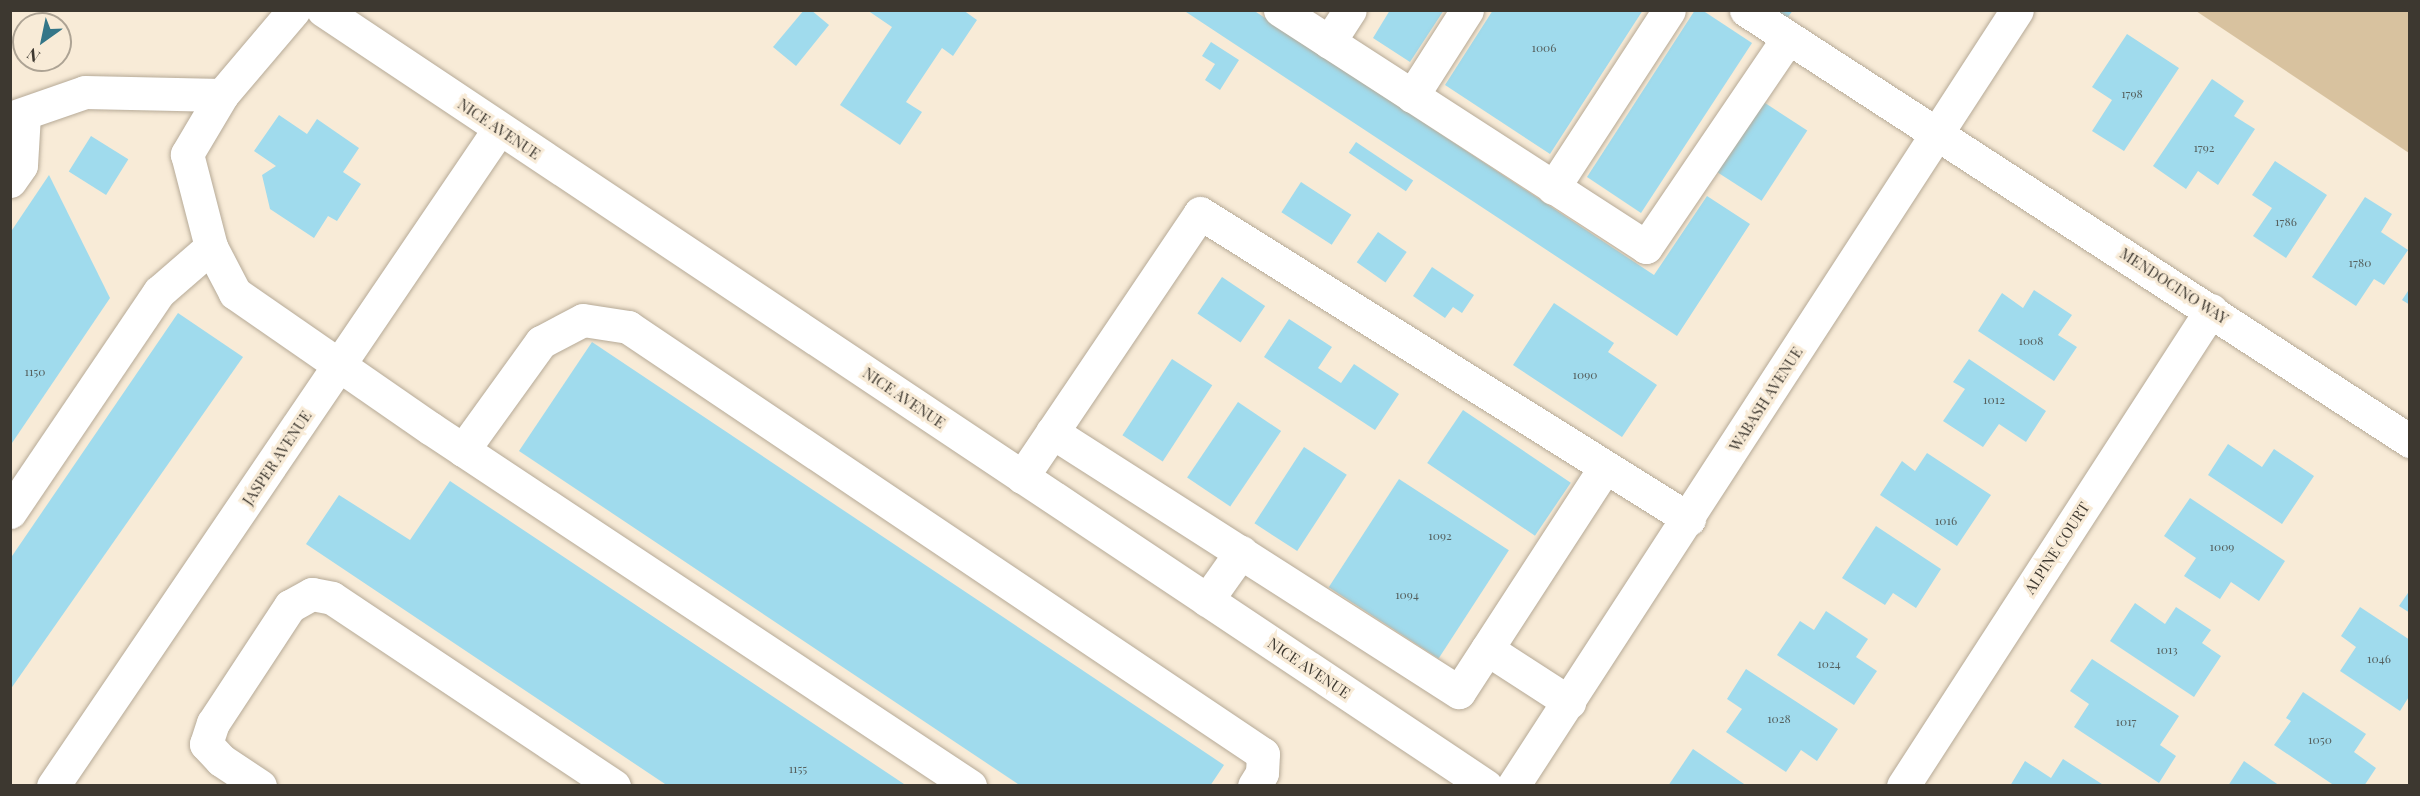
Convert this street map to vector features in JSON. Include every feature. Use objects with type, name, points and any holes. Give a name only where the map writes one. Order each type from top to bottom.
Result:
[{"type":"street","points":[[294,10],[222,94],[187,154],[211,247],[235,293],[339,367],[970,786]]},
{"type":"street","name":"NICE AVENUE","points":[[322,10],[1486,786]]},
{"type":"street","points":[[1280,10],[1646,247],[1788,38]]},
{"type":"street","points":[[1329,42],[1350,10]]},
{"type":"street","points":[[1412,96],[1467,10]]},
{"type":"street","points":[[1553,188],[1669,10]]},
{"type":"street","name":"MENDOCINO WAY","points":[[1746,10],[2211,310],[2409,441]]},
{"type":"street","name":"WABASH AVENUE","points":[[1514,786],[2017,10]]},
{"type":"street","points":[[10,180],[21,165],[17,116],[85,92],[222,94]]},
{"type":"street","name":"JASPER AVENUE","points":[[53,786],[499,129]]},
{"type":"street","points":[[1022,477],[1200,213],[1689,519]]},
{"type":"street","points":[[10,512],[159,292],[211,247]]},
{"type":"street","name":"ALPINE COURT","points":[[1903,786],[2211,310]]},
{"type":"street","points":[[463,450],[542,342],[583,320],[628,327],[1263,754],[1262,773],[1254,786]]},
{"type":"street","points":[[1052,432],[1459,692],[1605,467]]},
{"type":"street","points":[[1207,600],[1241,552]]},
{"type":"street","points":[[260,786],[221,760],[206,744],[213,723],[290,606],[312,594],[332,598],[614,786]]},
{"type":"street","points":[[1486,650],[1569,702]]},
{"type":"shaded area","points":[[2196,11],[2409,11],[2409,153]]},
{"type":"building","points":[[804,10],[811,10],[829,25],[796,66],[773,47]]},
{"type":"building","points":[[867,10],[963,10],[977,20],[953,56],[942,48],[906,102],[922,112],[900,145],[840,105],[892,27]]},
{"type":"building","points":[[1183,10],[1253,10],[1654,275],[1707,196],[1750,224],[1677,336]]},
{"type":"building","points":[[1390,10],[1444,10],[1410,62],[1373,38]]},
{"type":"building","points":[[1493,10],[1643,10],[1550,154],[1445,85]]},
{"type":"building","points":[[1695,10],[1702,10],[1752,43],[1641,213],[1587,177]]},
{"type":"building","points":[[1772,10],[1793,10],[1786,20]]},
{"type":"building","points":[[2127,34],[2179,68],[2124,151],[2092,131],[2112,100],[2092,87]]},
{"type":"building","points":[[1211,42],[1239,60],[1220,90],[1205,80],[1215,64],[1202,56]]},
{"type":"building","points":[[2212,79],[2244,101],[2234,116],[2255,129],[2218,185],[2198,171],[2186,189],[2153,166]]},
{"type":"building","points":[[1762,101],[1807,130],[1762,201],[1716,171]]},
{"type":"building","points":[[279,115],[307,134],[317,119],[359,148],[343,172],[361,184],[337,221],[328,216],[314,238],[270,209],[262,175],[276,166],[254,151]]},
{"type":"building","points":[[91,136],[128,159],[106,195],[69,172]]},
{"type":"building","points":[[1356,142],[1413,181],[1406,191],[1349,153]]},
{"type":"building","points":[[2275,161],[2327,195],[2286,258],[2253,236],[2272,208],[2252,195]]},
{"type":"building","points":[[49,175],[110,298],[10,446],[10,233]]},
{"type":"building","points":[[1301,182],[1351,215],[1332,245],[1281,212]]},
{"type":"building","points":[[2365,197],[2392,214],[2381,232],[2408,250],[2384,285],[2374,279],[2356,306],[2312,277]]},
{"type":"building","points":[[1378,232],[1407,252],[1385,282],[1357,262]]},
{"type":"building","points":[[1432,267],[1474,295],[1462,313],[1453,307],[1445,318],[1413,296]]},
{"type":"building","points":[[1222,277],[1265,306],[1241,343],[1197,313]]},
{"type":"building","points":[[2410,288],[2410,305],[2402,300]]},
{"type":"building","points":[[2034,290],[2072,315],[2058,335],[2077,347],[2054,381],[1978,331],[2002,293],[2023,308]]},
{"type":"building","points":[[1554,303],[1614,343],[1608,352],[1657,385],[1622,437],[1513,365]]},
{"type":"building","points":[[178,313],[243,357],[10,690],[10,559]]},
{"type":"building","points":[[1289,319],[1332,347],[1318,368],[1341,383],[1354,364],[1399,394],[1375,430],[1264,357]]},
{"type":"building","points":[[592,342],[1224,765],[1210,786],[1021,786],[519,451]]},
{"type":"building","points":[[1172,359],[1212,385],[1163,461],[1122,435]]},
{"type":"building","points":[[1969,359],[2046,411],[2026,442],[1999,424],[1983,447],[1943,421],[1965,389],[1953,382]]},
{"type":"building","points":[[1238,402],[1281,431],[1230,507],[1187,477]]},
{"type":"building","points":[[1463,410],[1571,483],[1535,536],[1427,463]]},
{"type":"building","points":[[2228,444],[2262,467],[2274,449],[2314,476],[2282,524],[2208,475]]},
{"type":"building","points":[[1304,447],[1347,475],[1297,551],[1254,523]]},
{"type":"building","points":[[1927,453],[1991,495],[1957,546],[1880,495],[1902,461],[1915,471]]},
{"type":"building","points":[[1399,479],[1509,550],[1439,659],[1329,587]]},
{"type":"building","points":[[450,481],[907,786],[668,786],[306,544],[339,495],[410,540]]},
{"type":"building","points":[[2190,498],[2285,561],[2259,601],[2231,582],[2220,599],[2184,576],[2196,558],[2164,536]]},
{"type":"building","points":[[1876,526],[1941,569],[1916,608],[1893,593],[1885,605],[1842,578]]},
{"type":"building","points":[[2410,590],[2410,613],[2399,606]]},
{"type":"building","points":[[2135,603],[2165,624],[2176,607],[2211,630],[2202,643],[2221,656],[2194,697],[2110,641]]},
{"type":"building","points":[[2360,607],[2410,640],[2410,695],[2400,711],[2340,671],[2356,647],[2341,636]]},
{"type":"building","points":[[1826,611],[1868,639],[1856,657],[1877,671],[1854,705],[1777,655],[1800,621],[1814,630]]},
{"type":"building","points":[[2092,659],[2179,716],[2160,745],[2176,756],[2159,783],[2074,727],[2089,704],[2070,691]]},
{"type":"building","points":[[1746,669],[1838,729],[1817,761],[1801,750],[1786,772],[1726,732],[1742,709],[1727,699]]},
{"type":"building","points":[[2303,692],[2366,734],[2354,752],[2376,768],[2364,786],[2335,786],[2274,745],[2291,721],[2286,718]]},
{"type":"building","points":[[1693,749],[1747,786],[1668,786]]},
{"type":"building","points":[[2063,759],[2105,786],[2010,786],[2025,761],[2051,778]]},
{"type":"building","points":[[2244,761],[2280,786],[2228,786]]}]
